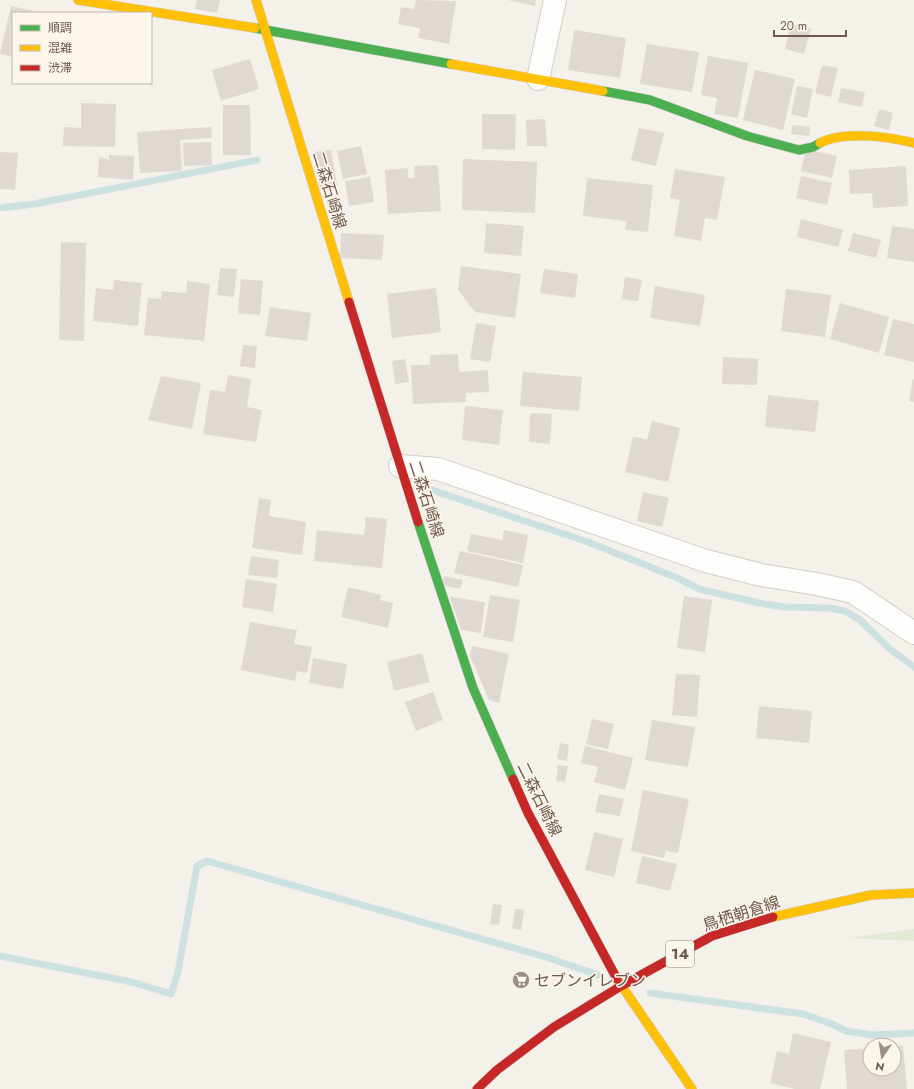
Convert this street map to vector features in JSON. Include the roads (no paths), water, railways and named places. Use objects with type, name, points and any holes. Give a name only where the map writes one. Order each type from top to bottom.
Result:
[{"type":"main road","points":[[78,0],[265,30],[650,100],[747,136],[799,150],[813,147],[829,138],[852,136],[898,139],[914,143]]},
{"type":"main road","name":"二森石崎線","points":[[256,0],[400,466],[473,688],[528,813],[621,986],[692,1089]]},
{"type":"main road","name":"鳥栖朝倉線","points":[[477,1089],[497,1070],[554,1027],[621,986],[712,936],[789,912],[871,895],[914,892]]},
{"type":"street","points":[[538,79],[555,0]]},
{"type":"street","points":[[400,466],[438,469],[706,561],[761,575],[817,584],[853,592],[914,633]]},
{"type":"waterway","points":[[0,208],[34,204],[257,160]]},
{"type":"waterway","points":[[429,489],[588,542],[675,577],[699,589],[759,603],[784,607],[829,608],[845,611],[860,620],[890,649],[914,667]]},
{"type":"waterway","points":[[0,956],[132,982],[171,994],[178,972],[197,866],[207,861],[546,957],[598,975]]},
{"type":"waterway","points":[[650,993],[803,1014],[832,1024],[846,1031],[872,1035],[914,1033]]},
{"type":"place","name":"セブンイレブン","points":[[521,980]]}]
